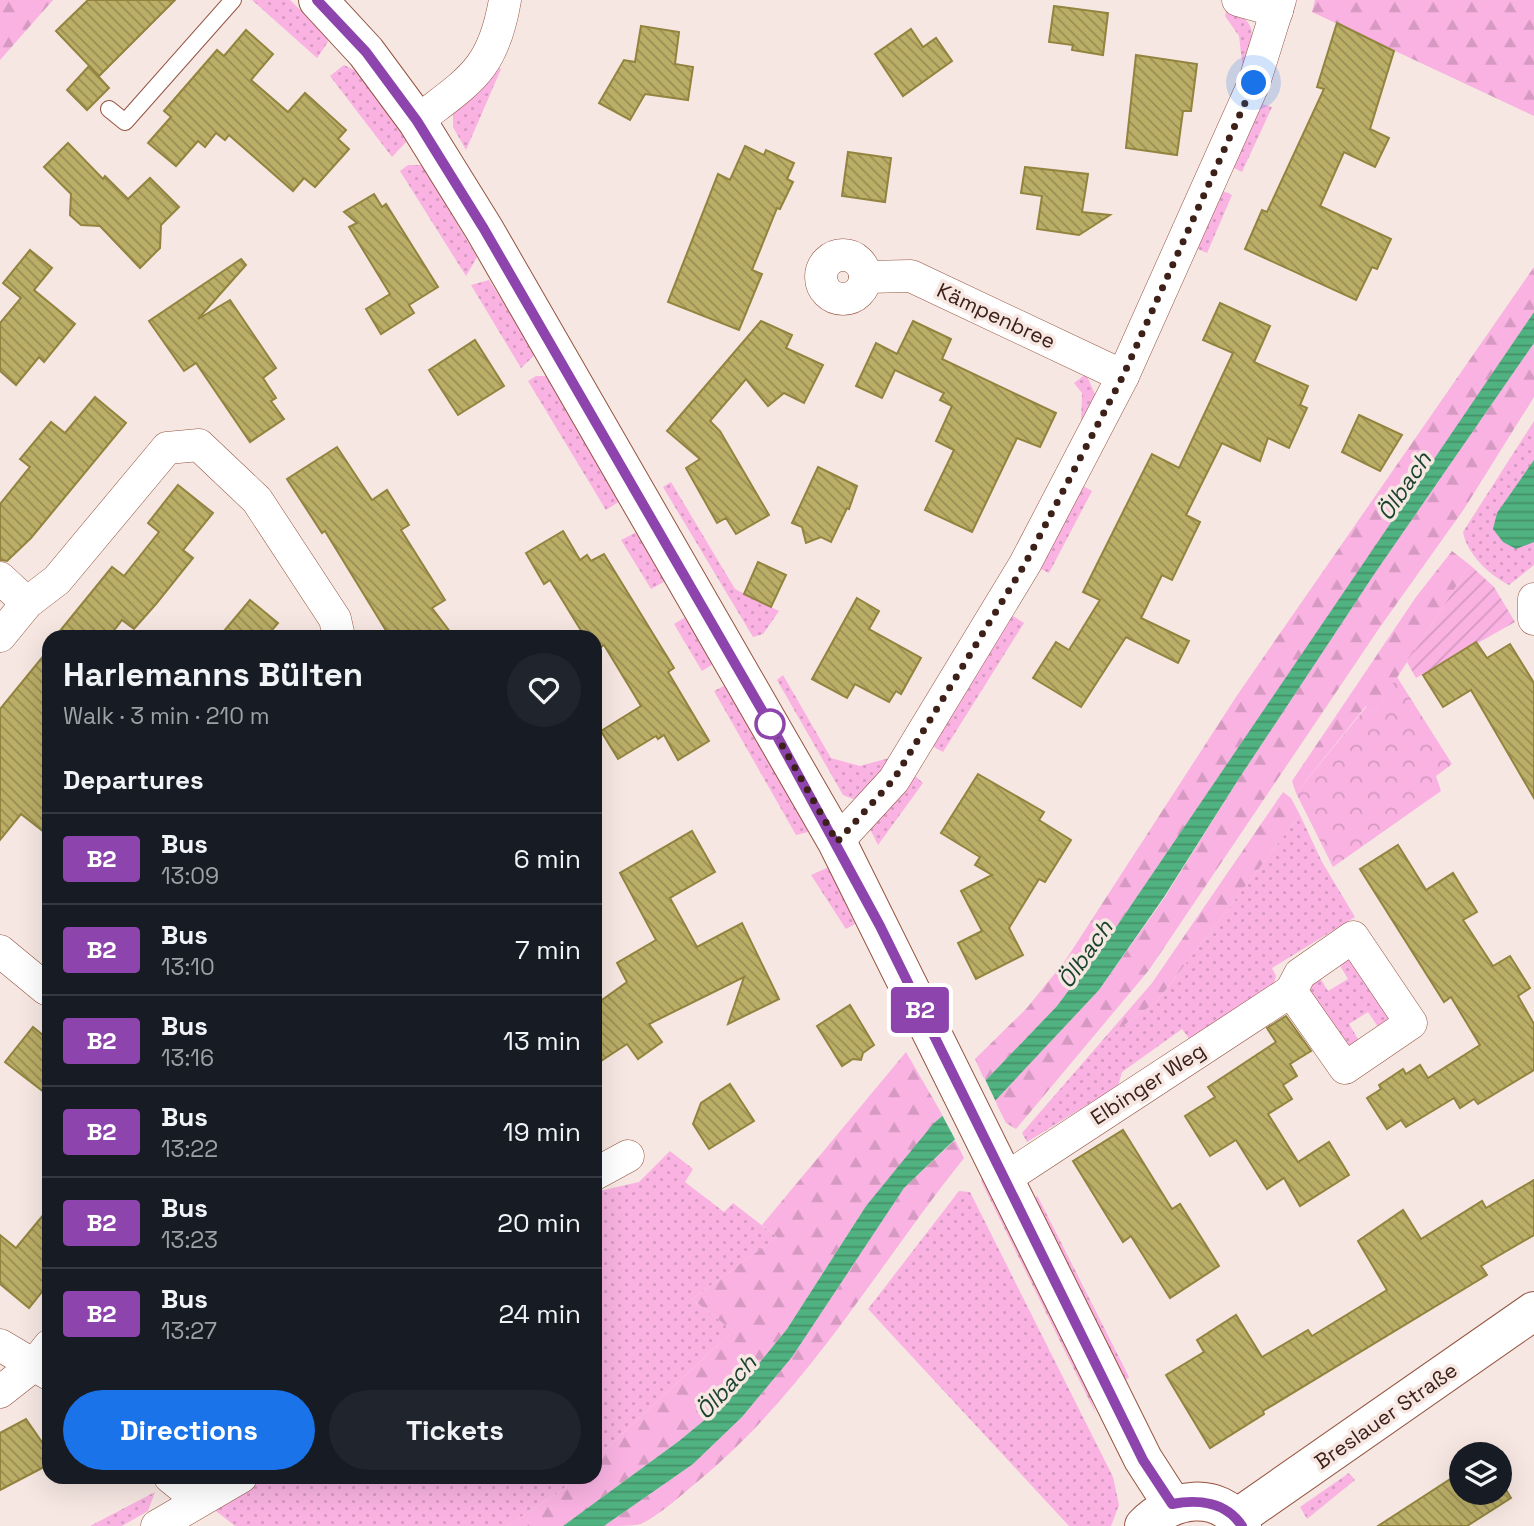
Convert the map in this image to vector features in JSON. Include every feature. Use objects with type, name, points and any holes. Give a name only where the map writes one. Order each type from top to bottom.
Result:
[{"type":"street","points":[[317,0],[366,52],[417,121],[484,229],[837,842],[985,1141],[1006,1178],[1143,1460],[1158,1515],[1192,1501],[1211,1503],[1240,1522]]},
{"type":"street","points":[[417,121],[474,78],[495,43],[505,0]]},
{"type":"street","points":[[837,842],[894,779],[991,623],[1123,376],[1254,83],[1279,6],[1238,0]]},
{"type":"street","name":"Kämpenbree","points":[[865,277],[911,276],[1123,376]]},
{"type":"street","points":[[0,636],[27,603],[57,580],[167,448],[199,445],[257,500],[335,619],[337,630]]},
{"type":"street","points":[[0,578],[27,603]]},
{"type":"street","points":[[1534,599],[1534,619]]},
{"type":"street","points":[[0,951],[42,983]]},
{"type":"street","name":"Elbinger Weg","points":[[1006,1178],[1291,991]]},
{"type":"street","points":[[602,1170],[628,1156]]},
{"type":"street","name":"Breslauer Straße","points":[[1240,1522],[1534,1311]]},
{"type":"street","points":[[0,1345],[42,1361]]},
{"type":"street","points":[[0,1392],[42,1363]]},
{"type":"street","points":[[179,1484],[198,1500]]},
{"type":"street","points":[[157,1526],[228,1484]]},
{"type":"lane","points":[[109,109],[125,122],[233,0]]},
{"type":"green space","points":[[0,0],[53,0],[0,60]]},
{"type":"green space","points":[[252,0],[290,0],[327,36],[328,42],[317,58]]},
{"type":"green space","points":[[1315,0],[1534,0],[1534,116],[1312,12]]},
{"type":"green space","points":[[1227,7],[1246,20],[1252,33],[1243,70],[1239,36],[1225,16]]},
{"type":"green space","points":[[344,65],[358,72],[407,141],[392,157],[330,76]]},
{"type":"green space","points":[[496,66],[501,69],[466,150],[453,127],[453,109]]},
{"type":"green space","points":[[1259,103],[1272,107],[1242,172],[1230,166]]},
{"type":"green space","points":[[408,165],[422,165],[477,257],[466,276],[400,171]]},
{"type":"green space","points":[[1216,188],[1232,195],[1207,253],[1191,246]]},
{"type":"green space","points":[[1534,267],[1534,312],[1481,392],[1119,923],[1057,1006],[985,1081],[975,1059],[1026,1009],[1065,961],[1238,694]]},
{"type":"green space","points":[[489,280],[536,354],[521,368],[471,285]]},
{"type":"green space","points":[[1534,343],[1534,397],[1464,509],[1380,627],[1149,970],[1016,1129],[1006,1123],[995,1101],[1099,990],[1165,897],[1238,780],[1375,573]]},
{"type":"green space","points":[[1086,374],[1095,394],[1084,423],[1081,422],[1082,393],[1074,383]]},
{"type":"green space","points":[[536,376],[547,376],[623,499],[606,510],[528,381]]},
{"type":"green space","points":[[1534,421],[1534,565],[1509,585],[1480,563],[1469,548],[1463,532]]},
{"type":"green space","points":[[671,482],[735,589],[779,611],[763,634],[753,637],[663,487]]},
{"type":"green space","points":[[1078,483],[1092,491],[1049,573],[1035,566]]},
{"type":"green space","points":[[639,531],[669,579],[651,589],[621,540]]},
{"type":"green space","points":[[1452,551],[1470,565],[1374,713],[1366,706],[1296,793],[1292,781],[1416,597]]},
{"type":"green space","points":[[1470,565],[1494,587],[1515,622],[1416,678],[1407,662]]},
{"type":"green space","points":[[689,615],[718,661],[702,671],[674,624]]},
{"type":"green space","points":[[1013,616],[1024,623],[943,752],[932,746],[1004,620]]},
{"type":"green space","points":[[783,675],[831,758],[860,766],[889,758],[879,777],[853,799],[843,795],[777,680]]},
{"type":"green space","points":[[1397,677],[1452,764],[1436,776],[1441,791],[1333,867],[1296,793],[1367,706],[1374,713]]},
{"type":"green space","points":[[730,683],[803,814],[808,832],[796,835],[714,691]]},
{"type":"green space","points":[[914,775],[923,783],[878,845],[870,829]]},
{"type":"green space","points":[[1283,792],[1291,798],[1300,815],[1157,1001],[1101,1042],[1152,983]]},
{"type":"green space","points":[[1300,815],[1322,862],[1355,917],[1272,968],[1276,976],[1272,989],[1190,1040],[1182,1029],[1122,1072],[1118,1086],[1027,1142],[1022,1133],[1101,1042],[1157,1001]]},
{"type":"green space","points":[[829,867],[855,924],[846,929],[811,875]]},
{"type":"green space","points":[[1342,956],[1360,960],[1390,1010],[1386,1028],[1381,1031],[1368,1012],[1349,1024],[1361,1044],[1356,1047],[1338,1043],[1307,991],[1317,973],[1328,991],[1348,979],[1336,959]]},
{"type":"green space","points":[[906,1052],[943,1116],[866,1206],[787,1329],[730,1399],[679,1441],[563,1526],[507,1526],[568,1484],[602,1484],[602,1453],[733,1331],[692,1299],[777,1237],[762,1225]]},
{"type":"green space","points":[[955,1140],[964,1158],[839,1328],[772,1409],[736,1447],[656,1515],[641,1524],[604,1526],[693,1464],[742,1417],[792,1357],[904,1188]]},
{"type":"green space","points":[[670,1151],[693,1169],[685,1182],[724,1212],[733,1203],[777,1237],[692,1299],[733,1331],[602,1453],[602,1190],[639,1182]]},
{"type":"green space","points":[[984,1172],[1079,1364],[1096,1414],[981,1181]]},
{"type":"green space","points":[[959,1191],[970,1192],[1113,1477],[1119,1505],[1111,1526],[1069,1526],[868,1309]]},
{"type":"green space","points":[[1037,1195],[1129,1377],[1125,1381],[1033,1207]]},
{"type":"green space","points":[[1349,1473],[1355,1480],[1307,1519],[1300,1507]]},
{"type":"green space","points":[[252,1484],[568,1484],[507,1526],[235,1526],[211,1507]]},
{"type":"green space","points":[[155,1492],[148,1511],[122,1526],[90,1526]]},
{"type":"shaded area","points":[[1534,312],[1534,343],[1375,573],[1164,897],[1099,990],[995,1101],[904,1188],[792,1357],[742,1417],[693,1464],[604,1526],[563,1526],[679,1441],[730,1399],[787,1329],[866,1206],[934,1123],[985,1081],[1057,1006],[1119,923]]},
{"type":"shaded area","points":[[1534,460],[1534,542],[1516,549],[1503,542],[1493,529],[1497,513]]},
{"type":"pier","points":[[984,1077],[997,1104],[957,1143],[941,1113]]},
{"type":"building","points":[[88,0],[175,0],[99,76],[56,31]]},
{"type":"building","points":[[1054,6],[1108,13],[1103,55],[1072,50],[1073,45],[1049,42]]},
{"type":"building","points":[[1337,23],[1394,51],[1370,129],[1389,138],[1375,167],[1344,152],[1320,206],[1391,239],[1377,269],[1372,267],[1356,300],[1245,249],[1262,210],[1267,212],[1324,89],[1317,87]]},
{"type":"building","points":[[641,26],[679,32],[675,64],[693,67],[688,100],[645,94],[630,120],[599,103],[624,60],[635,62]]},
{"type":"building","points":[[911,29],[923,47],[936,38],[952,61],[903,96],[875,54]]},
{"type":"building","points":[[246,30],[273,54],[251,80],[288,112],[305,93],[346,130],[338,139],[349,149],[315,187],[304,178],[293,191],[229,135],[225,140],[216,133],[205,147],[198,141],[176,166],[148,143],[171,117],[164,111],[217,50],[224,56]]},
{"type":"building","points":[[1136,55],[1197,64],[1191,111],[1183,111],[1177,155],[1126,148]]},
{"type":"building","points":[[89,66],[109,88],[87,110],[67,90]]},
{"type":"building","points":[[68,143],[103,179],[105,176],[128,199],[150,178],[179,207],[161,225],[160,248],[140,268],[100,226],[81,225],[70,215],[71,194],[44,167]]},
{"type":"building","points":[[745,146],[764,155],[766,150],[794,163],[787,179],[793,182],[780,209],[777,208],[752,270],[762,274],[739,330],[668,302],[718,174],[730,180]]},
{"type":"building","points":[[848,152],[891,158],[885,202],[842,196]]},
{"type":"building","points":[[1025,167],[1088,174],[1082,212],[1110,215],[1079,235],[1037,229],[1042,196],[1021,193]]},
{"type":"building","points":[[374,194],[382,207],[386,204],[438,287],[409,305],[414,313],[381,334],[366,309],[390,294],[349,227],[357,223],[344,212]]},
{"type":"building","points":[[30,250],[52,268],[34,290],[75,324],[44,362],[39,357],[16,385],[0,371],[0,323],[21,298],[3,283]]},
{"type":"building","points":[[241,259],[246,265],[198,319],[230,300],[276,368],[263,378],[276,398],[271,401],[284,419],[250,442],[196,363],[184,371],[149,321]]},
{"type":"building","points":[[1220,303],[1270,326],[1254,362],[1308,386],[1300,405],[1307,408],[1289,448],[1268,438],[1260,461],[1222,443],[1186,515],[1200,522],[1172,580],[1162,575],[1141,618],[1189,641],[1178,663],[1126,637],[1081,707],[1033,678],[1056,642],[1069,650],[1100,600],[1083,592],[1152,454],[1179,468],[1233,353],[1203,340]]},
{"type":"building","points":[[761,321],[792,335],[786,348],[823,365],[804,403],[784,393],[768,406],[746,379],[710,421],[720,431],[769,515],[736,534],[726,518],[717,523],[686,468],[700,459],[667,431]]},
{"type":"building","points":[[913,321],[951,339],[942,359],[1056,413],[1040,447],[1017,438],[972,532],[925,510],[954,450],[936,441],[952,406],[940,400],[944,393],[895,370],[882,398],[856,386],[876,343],[897,354]]},
{"type":"building","points":[[475,340],[504,386],[458,415],[429,370]]},
{"type":"building","points":[[95,397],[126,423],[31,538],[7,561],[0,560],[0,504],[30,467],[20,459],[51,422],[65,433]]},
{"type":"building","points":[[1359,415],[1402,435],[1380,471],[1342,452]]},
{"type":"building","points":[[337,447],[372,500],[387,490],[409,525],[401,530],[445,600],[432,608],[449,630],[386,630],[325,531],[322,533],[287,479]]},
{"type":"building","points":[[818,467],[857,486],[849,509],[847,508],[831,542],[821,537],[806,543],[802,527],[792,523]]},
{"type":"building","points":[[178,485],[213,513],[183,550],[193,558],[134,629],[122,620],[114,630],[61,630],[112,567],[124,576],[159,532],[148,523]]},
{"type":"building","points":[[563,531],[580,560],[587,555],[591,561],[604,554],[674,668],[668,672],[709,741],[678,760],[664,735],[658,739],[656,736],[618,759],[602,730],[641,706],[604,645],[602,646],[602,630],[581,630],[550,580],[544,584],[526,553]]},
{"type":"building","points":[[758,562],[786,575],[771,607],[744,594]]},
{"type":"building","points":[[857,598],[879,611],[869,629],[921,658],[901,694],[896,691],[889,702],[855,684],[847,698],[812,679]]},
{"type":"building","points":[[250,600],[278,623],[272,630],[225,630]]},
{"type":"building","points":[[1476,642],[1487,658],[1510,644],[1534,683],[1534,798],[1471,690],[1443,707],[1423,675]]},
{"type":"building","points":[[42,658],[42,830],[21,814],[0,840],[0,709]]},
{"type":"building","points":[[978,774],[1044,812],[1039,820],[1071,840],[1045,882],[1039,879],[1009,928],[1023,955],[976,979],[958,943],[982,931],[961,891],[992,875],[975,865],[980,857],[941,833]]},
{"type":"building","points":[[692,831],[715,872],[670,898],[697,947],[742,923],[779,999],[728,1024],[744,977],[649,1024],[662,1042],[638,1059],[627,1044],[602,1060],[602,1000],[627,982],[617,963],[656,940],[620,873]]},
{"type":"building","points":[[1398,845],[1426,890],[1453,873],[1477,912],[1463,920],[1493,966],[1510,956],[1530,988],[1518,996],[1534,1024],[1534,1070],[1478,1104],[1474,1099],[1460,1108],[1454,1098],[1406,1127],[1401,1120],[1387,1129],[1367,1098],[1381,1089],[1379,1085],[1403,1069],[1406,1074],[1420,1065],[1428,1078],[1480,1045],[1451,997],[1444,1002],[1360,869]]},
{"type":"building","points":[[850,1005],[874,1045],[863,1053],[861,1060],[853,1059],[842,1066],[817,1026]]},
{"type":"building","points":[[1286,1016],[1311,1051],[1290,1064],[1297,1076],[1283,1085],[1292,1099],[1268,1114],[1298,1162],[1329,1142],[1349,1175],[1300,1206],[1284,1178],[1267,1189],[1236,1140],[1210,1156],[1185,1116],[1215,1097],[1208,1087],[1276,1042],[1267,1028]]},
{"type":"building","points":[[33,1027],[42,1034],[42,1091],[5,1062]]},
{"type":"building","points":[[730,1084],[754,1121],[709,1149],[693,1124],[701,1103]]},
{"type":"building","points":[[1123,1130],[1172,1209],[1180,1204],[1219,1266],[1170,1298],[1131,1236],[1123,1242],[1073,1161]]},
{"type":"building","points":[[1534,1180],[1534,1235],[1481,1266],[1487,1275],[1263,1411],[1264,1414],[1210,1448],[1166,1375],[1204,1352],[1197,1340],[1236,1315],[1262,1357],[1308,1330],[1312,1336],[1387,1290],[1358,1241],[1403,1210],[1421,1239],[1482,1201],[1486,1208]]},
{"type":"building","points":[[42,1216],[42,1292],[29,1308],[0,1284],[0,1235],[16,1248]]},
{"type":"building","points":[[26,1419],[42,1442],[42,1468],[0,1490],[0,1433]]},
{"type":"building","points":[[1449,1480],[1449,1505],[1500,1505],[1467,1526],[1378,1526]]},
{"type":"bus line","name":"B2","points":[[317,0],[366,52],[417,121],[484,229],[824,819],[1006,1178],[1143,1460],[1172,1504],[1192,1501],[1211,1503],[1237,1518],[1242,1526]]},
{"type":"route","points":[[770,724],[837,842],[894,779],[1025,564],[1123,376],[1254,83]]},
{"type":"water label","name":"Ölbach","points":[[1404,486]]},
{"type":"water label","name":"Ölbach","points":[[1085,954]]},
{"type":"water label","name":"Ölbach","points":[[726,1387]]}]
